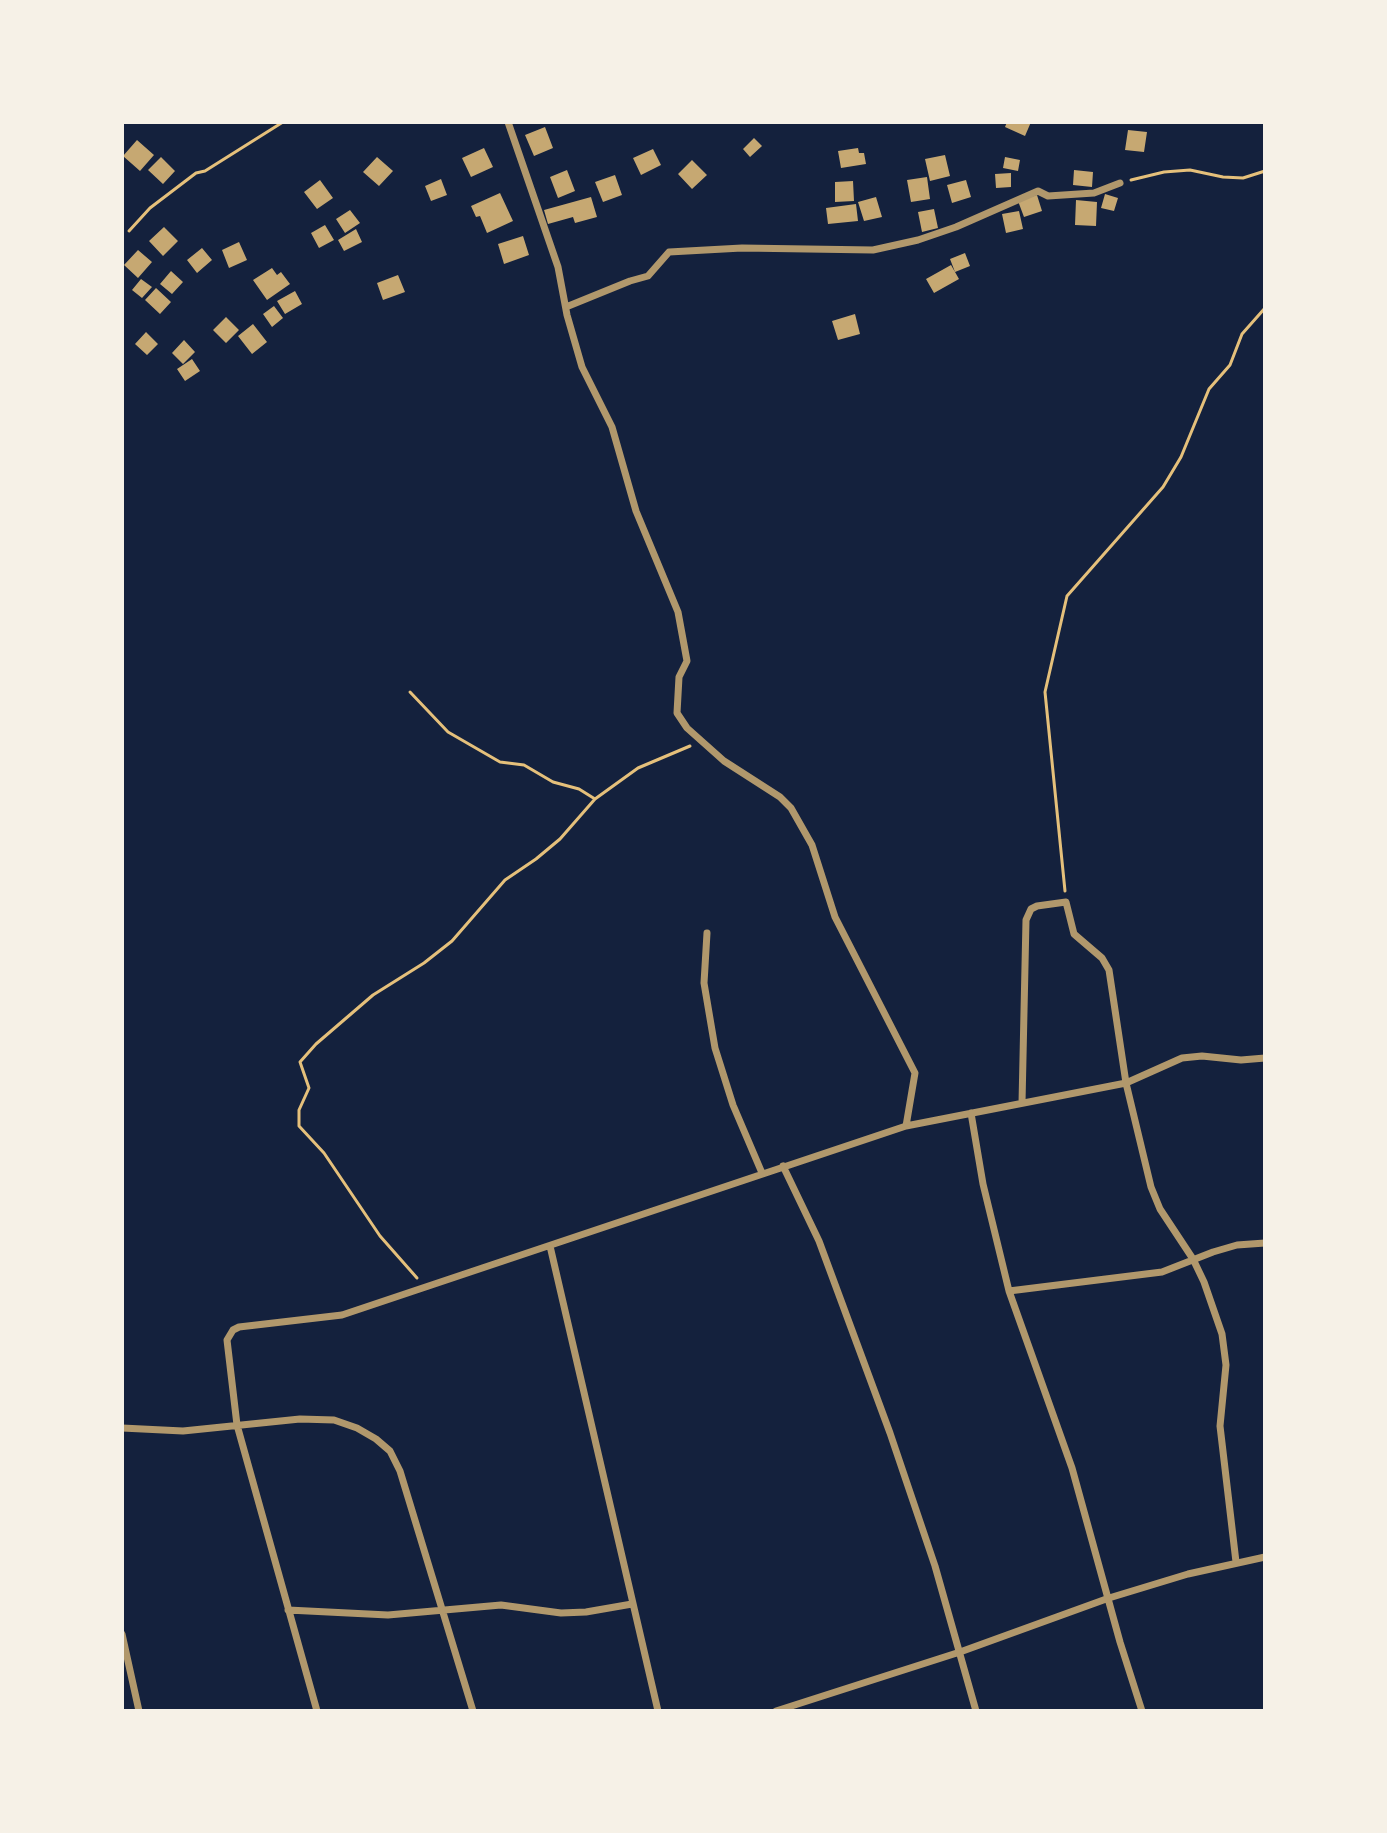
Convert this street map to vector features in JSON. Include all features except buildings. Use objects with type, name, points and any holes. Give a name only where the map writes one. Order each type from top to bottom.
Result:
[{"type":"street","points":[[508,122],[558,267],[582,367],[612,427],[636,511],[678,612],[687,661],[679,677],[677,713],[687,728],[724,761],[780,797],[791,808],[812,845],[835,917],[915,1073],[906,1126]]},
{"type":"street","points":[[566,307],[648,276],[669,252],[742,248],[873,250],[956,227],[1011,200],[1038,191],[1048,196],[1094,193],[1120,183]]},
{"type":"street","points":[[1022,1103],[1026,920],[1031,909],[1037,906],[1066,902],[1074,934],[1102,958],[1109,970],[1126,1083],[1151,1187],[1160,1209],[1193,1259],[1215,1309],[1222,1334],[1226,1365],[1220,1426],[1236,1562]]},
{"type":"street","points":[[707,933],[704,983],[715,1048],[733,1105],[762,1173]]},
{"type":"street","points":[[317,1711],[237,1425],[227,1340],[233,1330],[342,1315],[906,1126],[1126,1083],[1182,1058],[1265,1058]]},
{"type":"street","points":[[971,1113],[983,1184],[1009,1291],[1072,1468],[1142,1711]]},
{"type":"street","points":[[783,1166],[819,1241],[890,1433],[935,1566],[976,1711]]},
{"type":"street","points":[[1009,1291],[1162,1272],[1237,1245],[1265,1243]]},
{"type":"street","points":[[550,1246],[658,1711]]},
{"type":"street","points":[[122,1428],[183,1431],[300,1419],[334,1420],[376,1439],[390,1451],[400,1471],[473,1711]]},
{"type":"street","points":[[776,1711],[806,1707],[1109,1598],[1236,1562],[1265,1557]]},
{"type":"street","points":[[288,1610],[388,1615],[501,1605],[561,1613],[632,1604]]},
{"type":"street","points":[[122,1634],[139,1711]]},
{"type":"path","points":[[129,231],[150,208],[196,173],[205,171],[283,122]]},
{"type":"path","points":[[1120,183],[1164,172],[1190,170],[1243,178],[1265,171]]},
{"type":"path","points":[[1066,902],[1045,692],[1067,596],[1163,487],[1181,457],[1191,426],[1209,389],[1230,365],[1242,334],[1265,308]]},
{"type":"path","points":[[410,692],[448,732],[500,762],[524,765],[553,782],[579,789],[595,799]]},
{"type":"path","points":[[427,1288],[380,1236],[324,1153],[299,1126],[299,1110],[309,1088],[300,1062],[316,1044],[373,995],[452,941],[505,880],[560,839],[595,799],[638,768],[701,741]]}]
